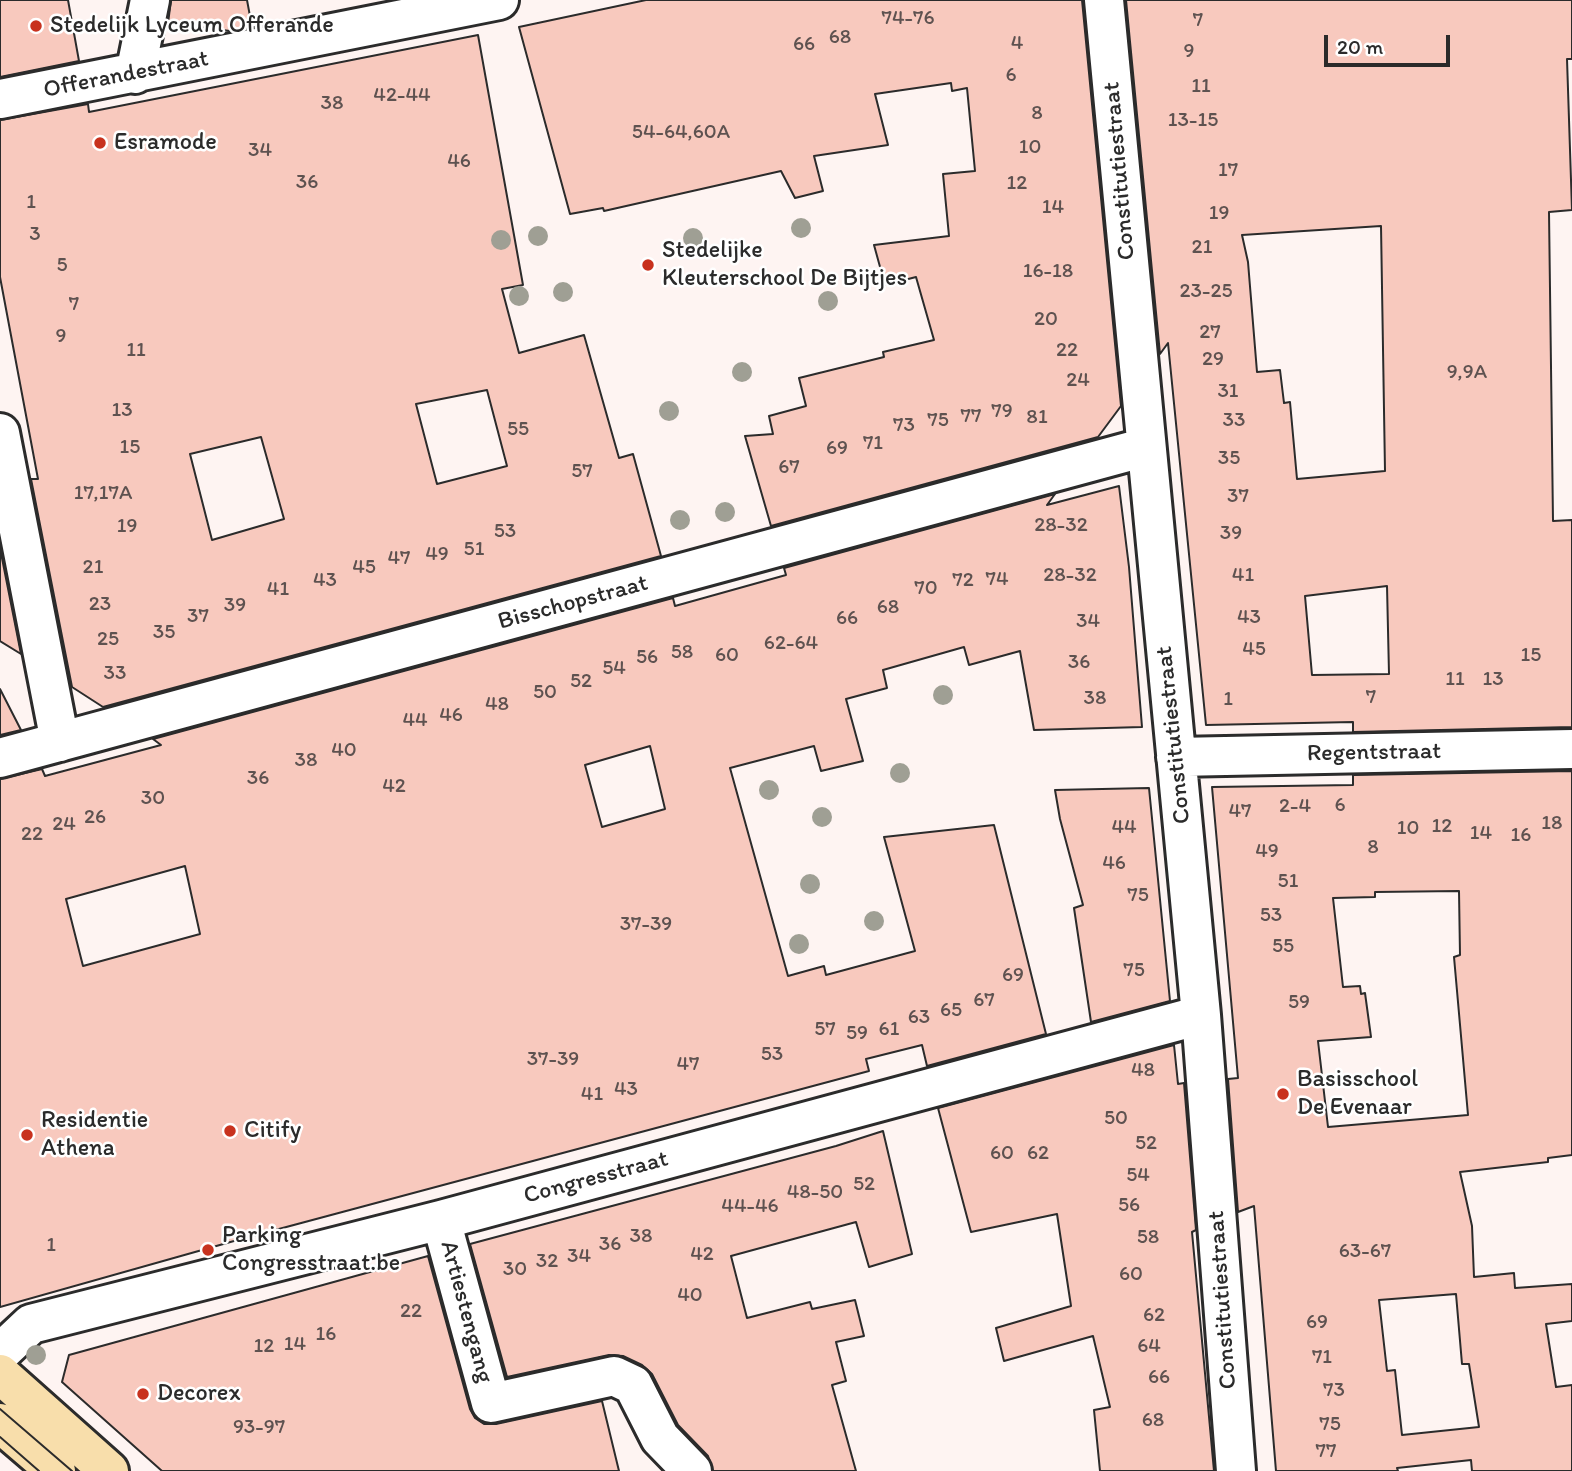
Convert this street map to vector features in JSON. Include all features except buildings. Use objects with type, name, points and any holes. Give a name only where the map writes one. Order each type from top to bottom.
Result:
[{"type":"main road","points":[[0,1374],[109,1471]]},
{"type":"main road","points":[[0,1423],[56,1471]]},
{"type":"street","points":[[135,74],[150,0]]},
{"type":"street","name":"Offerandestraat","points":[[0,99],[499,0]]},
{"type":"street","name":"Constitutiestraat","points":[[1104,0],[1200,1015],[1236,1471]]},
{"type":"street","points":[[0,433],[60,742]]},
{"type":"street","name":"Bisschopstraat","points":[[0,758],[1146,447]]},
{"type":"street","name":"Regentstraat","points":[[1176,757],[1572,749]]},
{"type":"street","name":"Congresstraat","points":[[0,1353],[31,1324],[442,1220],[1200,1015]]},
{"type":"street","name":"Artiestengang","points":[[442,1220],[491,1403],[614,1376],[634,1385],[660,1438],[692,1471]]},
{"type":"tram line","points":[[0,1409],[72,1471]]},
{"type":"tram line","points":[[0,1437],[39,1471]]},
{"type":"place","name":"Stedelijk Lyceum Offerande","points":[[36,26]]},
{"type":"place","name":"Esramode","points":[[100,143]]},
{"type":"place","name":"Stedelijke Kleuterschool De Bijtjes","points":[[648,265]]},
{"type":"place","name":"Basisschool De Evenaar","points":[[1283,1094]]},
{"type":"place","name":"Citify","points":[[230,1131]]},
{"type":"place","name":"Residentie Athena","points":[[27,1135]]},
{"type":"place","name":"Parking Congresstraat.be","points":[[208,1250]]},
{"type":"place","name":"Decorex","points":[[143,1394]]}]
